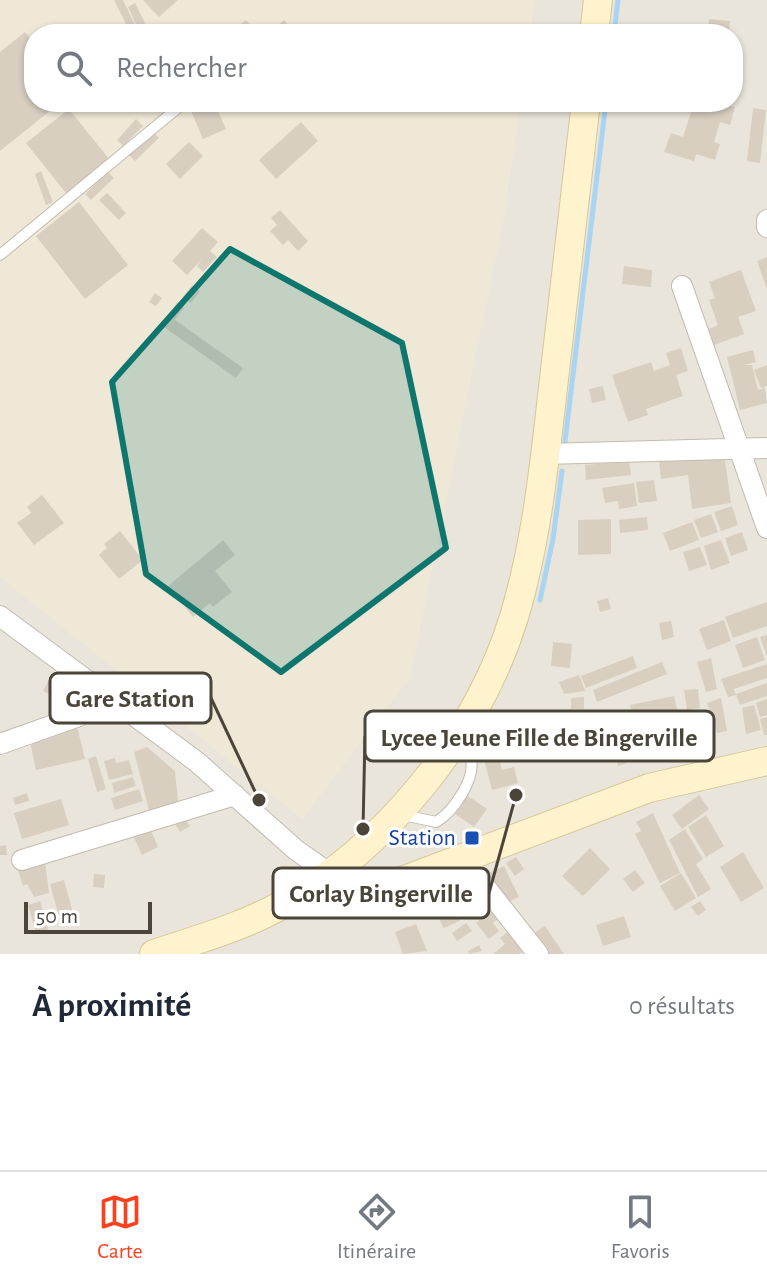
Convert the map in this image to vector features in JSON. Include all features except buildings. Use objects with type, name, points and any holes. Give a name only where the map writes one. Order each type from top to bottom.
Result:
[{"type":"main road","points":[[595,24],[598,0]]},
{"type":"main road","points":[[154,954],[249,920],[330,874],[397,814],[457,736],[491,676],[513,619],[526,569],[545,454],[585,112]]},
{"type":"main road","points":[[330,874],[372,885],[394,884],[461,856],[649,788],[767,761]]},
{"type":"street","points":[[767,220],[767,227]]},
{"type":"street","points":[[682,286],[737,450],[767,528]]},
{"type":"street","points":[[545,454],[767,448]]},
{"type":"street","points":[[0,616],[197,762],[330,874]]},
{"type":"street","points":[[0,744],[79,716],[106,697]]},
{"type":"street","points":[[22,860],[235,795]]},
{"type":"street","points":[[461,856],[538,954]]},
{"type":"lane","points":[[0,255],[173,112]]},
{"type":"lane","points":[[397,814],[436,822],[445,817],[471,774],[470,755],[457,736]]},
{"type":"highlighted area","points":[[230,249],[402,343],[446,548],[281,672],[146,574],[112,382]]},
{"type":"shaded area","points":[[0,0],[767,0],[767,954],[0,954]]},
{"type":"shaded area","points":[[0,0],[535,0],[531,24],[24,24],[24,112],[520,112],[504,216],[410,678],[302,819],[0,577]]},
{"type":"waterway","points":[[615,24],[618,0]]},
{"type":"waterway","points":[[565,441],[605,112]]},
{"type":"waterway","points":[[540,600],[553,539],[562,471]]},
{"type":"place","name":"Corlay Bingerville","points":[[516,795]]},
{"type":"place","name":"Gare Station","points":[[259,800]]},
{"type":"place","name":"Lycee Jeune Fille de Bingerville","points":[[363,829]]},
{"type":"place","name":"Station","points":[[472,838]]}]
